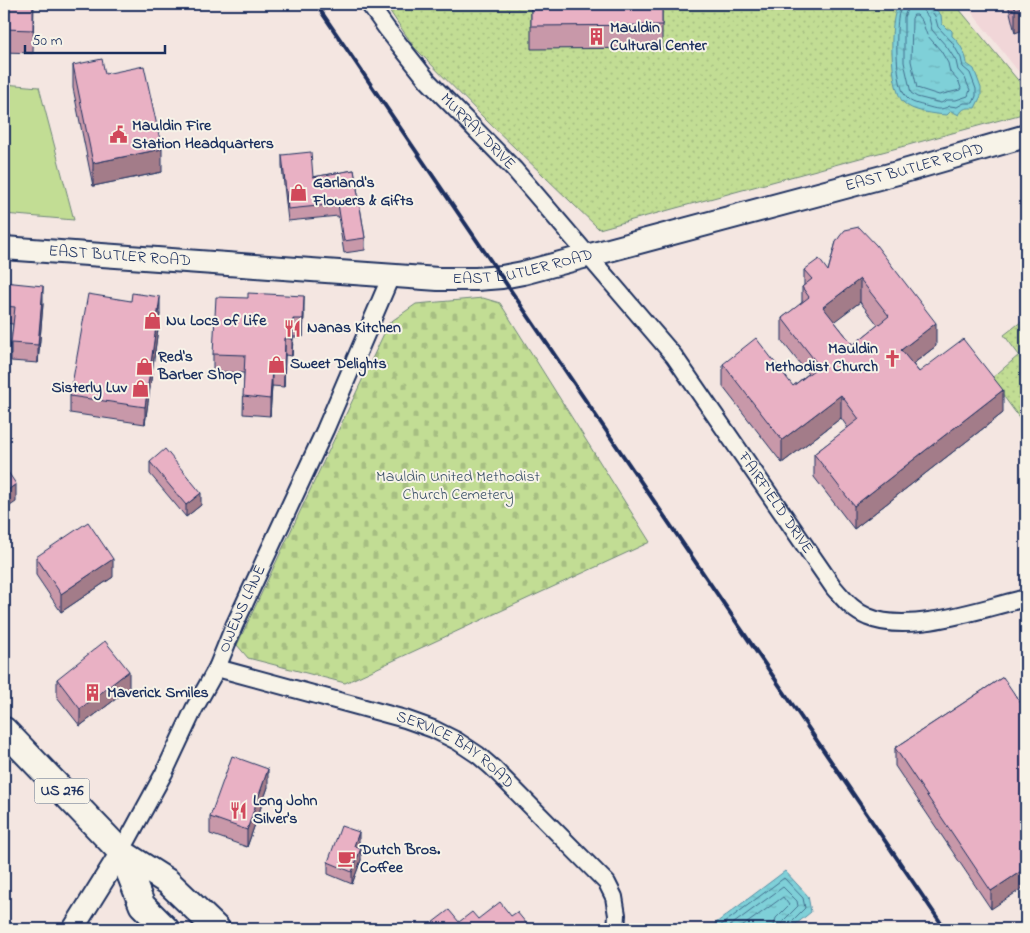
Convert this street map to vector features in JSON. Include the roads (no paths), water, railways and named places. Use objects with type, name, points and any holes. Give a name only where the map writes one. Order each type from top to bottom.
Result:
[{"type":"main road","name":"EAST BUTLER ROAD","points":[[4,248],[438,279],[502,277],[589,256],[909,170],[1026,136]]},
{"type":"main road","name":"US 276","points":[[4,730],[121,852],[168,882],[217,929]]},
{"type":"main road","name":"US 276","points":[[121,852],[142,905],[166,929]]},
{"type":"street","name":"MURRAY DRIVE","points":[[369,4],[428,81],[514,169],[589,256]]},
{"type":"street","name":"FAIRFIELD DRIVE","points":[[589,256],[674,356],[834,588],[850,606],[868,617],[879,621],[908,624],[929,622],[1026,598]]},
{"type":"street","name":"OWENS LANE","points":[[73,929],[121,852],[164,773],[194,709],[218,668],[234,626],[326,430],[391,276]]},
{"type":"street","name":"SERVICE BAY ROAD","points":[[218,668],[405,719],[433,729],[472,751],[493,768],[607,883],[614,897],[618,915],[616,929]]},
{"type":"water","points":[[899,4],[931,4],[941,15],[942,24],[952,31],[952,36],[962,49],[967,64],[974,69],[981,88],[981,96],[975,108],[964,109],[959,115],[951,111],[947,115],[942,115],[917,110],[903,102],[895,83],[892,53],[893,23]]},
{"type":"water","points":[[785,871],[808,896],[811,912],[790,929],[708,929]]},
{"type":"railway","points":[[316,4],[945,929]]},
{"type":"place","name":"Mauldin Cultural Center","points":[[596,37]]},
{"type":"place","name":"Mauldin Fire Station Headquarters","points":[[118,135]]},
{"type":"place","name":"Garland's Flowers & Gifts","points":[[299,192]]},
{"type":"place","name":"Nu Locs of Life","points":[[152,321]]},
{"type":"place","name":"Nanas Kitchen","points":[[293,328]]},
{"type":"place","name":"Mauldin Methodist Church","points":[[892,358]]},
{"type":"place","name":"Sweet Delights","points":[[276,364]]},
{"type":"place","name":"Red's Barber Shop","points":[[144,366]]},
{"type":"place","name":"Sisterly Luv","points":[[141,388]]},
{"type":"place","name":"Maverick Smiles","points":[[93,693]]},
{"type":"place","name":"Long John Silver's","points":[[239,810]]},
{"type":"place","name":"Dutch Bros. Coffee","points":[[346,859]]},
{"type":"park label","name":"Mauldin United Methodist Church Cemetery","points":[[458,486]]}]
